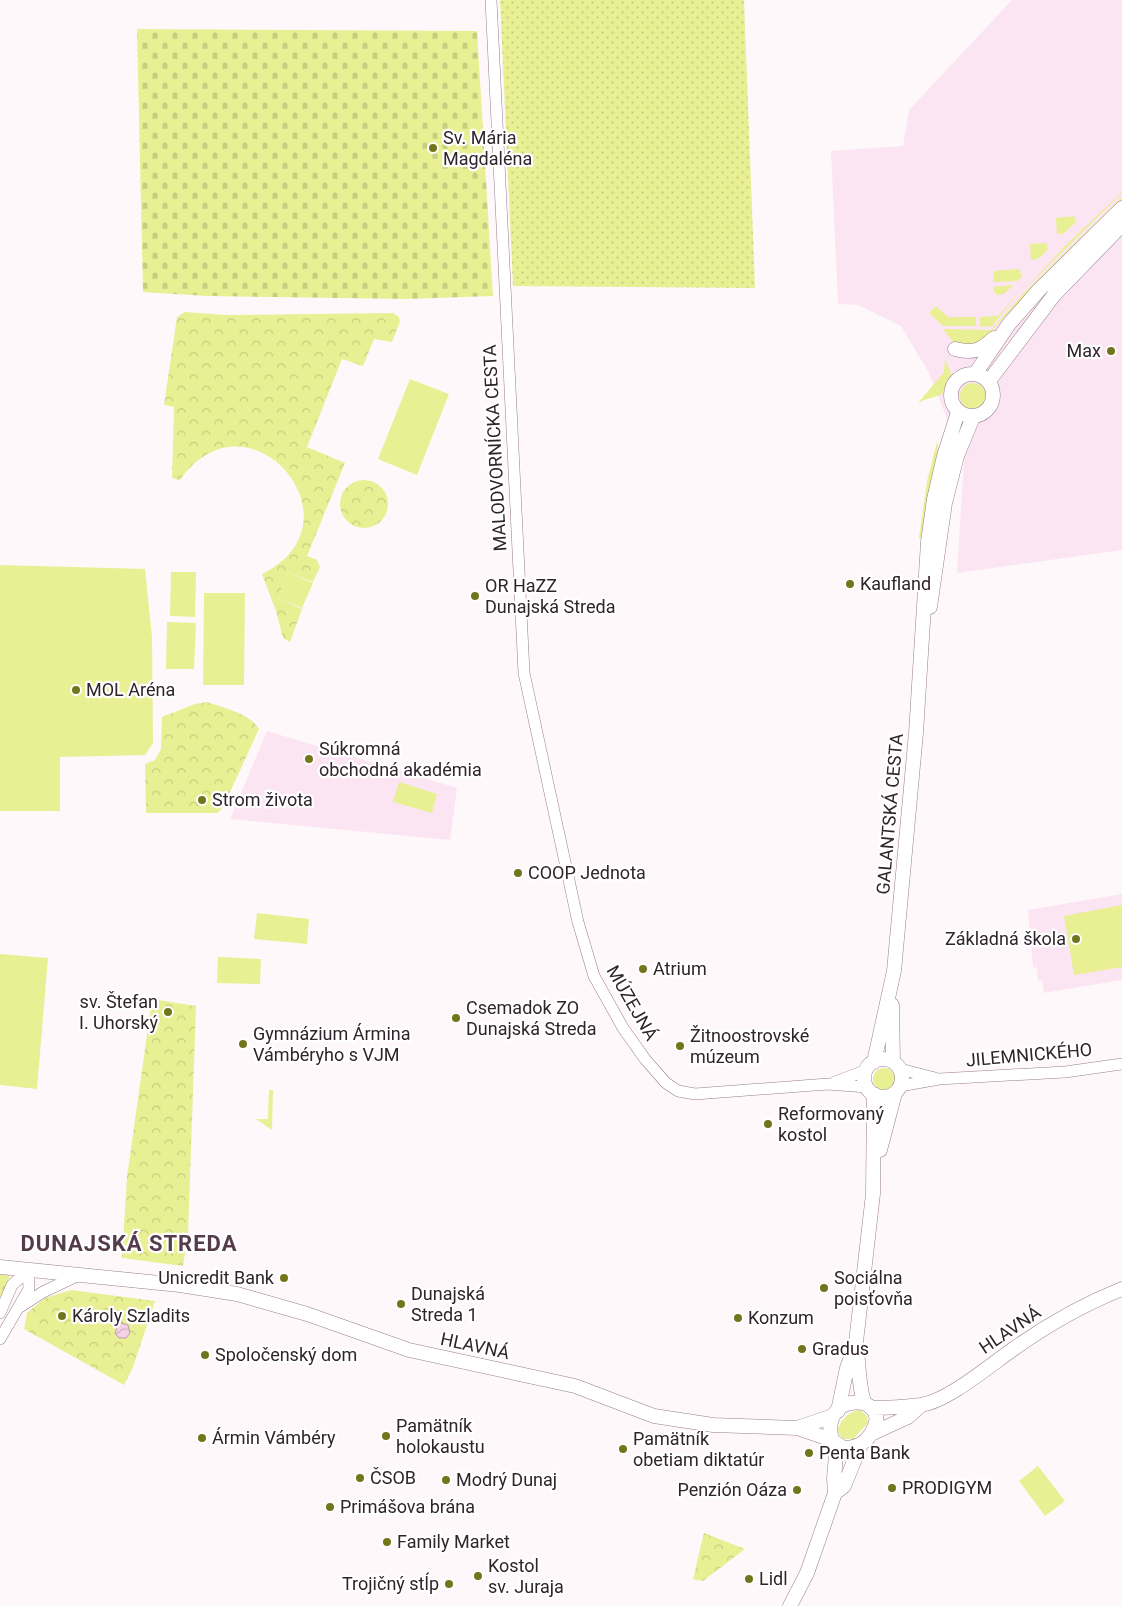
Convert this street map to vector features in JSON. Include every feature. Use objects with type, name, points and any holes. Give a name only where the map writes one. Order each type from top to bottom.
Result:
[{"type":"main road","points":[[975,374],[1010,324],[1039,290],[1122,208]]},
{"type":"main road","points":[[989,381],[1054,295],[1122,225]]},
{"type":"main road","points":[[955,350],[965,352],[981,349],[1010,324]]},
{"type":"main road","points":[[975,374],[989,381],[994,391],[992,405],[986,412],[973,417],[958,412],[951,400],[953,387],[961,377],[975,374]]},
{"type":"main road","name":"GALANTSKÁ CESTA","points":[[896,1066],[892,987],[923,645],[924,591],[934,499],[944,456],[958,412]]},
{"type":"main road","name":"GALANTSKÁ CESTA","points":[[923,645],[934,588],[945,503],[957,456],[973,417]]},
{"type":"main road","name":"GALANTSKÁ CESTA","points":[[870,1066],[892,987]]},
{"type":"main road","points":[[790,1606],[807,1573],[835,1493],[834,1442],[830,1424],[836,1413],[847,1368],[856,1342],[875,1168],[870,1091],[865,1079],[870,1066],[883,1060],[896,1066],[902,1079],[875,1168]]},
{"type":"main road","points":[[870,1091],[885,1097],[898,1090]]},
{"type":"main road","name":"HLAVNÁ","points":[[0,1267],[180,1285],[237,1294],[307,1314],[409,1350],[576,1386],[654,1416],[714,1425],[797,1428]]},
{"type":"main road","name":"HLAVNÁ","points":[[921,1405],[970,1380],[1011,1350],[1082,1305],[1122,1289]]},
{"type":"main road","points":[[835,1493],[844,1486],[875,1419],[860,1386],[860,1367],[856,1342]]},
{"type":"main road","points":[[797,1428],[836,1413],[850,1403],[921,1405]]},
{"type":"main road","points":[[797,1428],[850,1448],[908,1417],[921,1405]]},
{"type":"street","name":"MALODVORNÍCKA CESTA","points":[[491,0],[524,674],[578,919]]},
{"type":"street","name":"MÚZEJNÁ","points":[[578,919],[594,976],[612,1010],[637,1050],[666,1083],[678,1091],[695,1094],[828,1084]]},
{"type":"street","name":"JILEMNICKÉHO","points":[[898,1090],[940,1079],[1056,1072],[1122,1064]]},
{"type":"street","points":[[828,1084],[870,1066]]},
{"type":"street","name":"JILEMNICKÉHO","points":[[896,1066],[940,1079]]},
{"type":"street","points":[[828,1084],[870,1091]]},
{"type":"street","points":[[1,1307],[12,1286],[28,1271]]},
{"type":"street","points":[[0,1339],[29,1289],[28,1271]]},
{"type":"street","points":[[18,1308],[43,1292],[79,1275]]},
{"type":"shaded area","points":[[1012,0],[1122,0],[1122,550],[957,573],[964,462],[929,373],[901,326],[858,305],[838,304],[831,151],[903,146],[909,110]]},
{"type":"shaded area","name":"Súkromná obchodná akadémia","points":[[267,731],[457,788],[450,840],[230,819]]},
{"type":"shaded area","name":"Základná škola","points":[[1122,894],[1122,980],[1044,993],[1042,980],[1038,981],[1037,967],[1033,968],[1028,910]]},
{"type":"green space","points":[[500,0],[744,0],[755,288],[513,286]]},
{"type":"green space","points":[[137,29],[477,31],[493,296],[407,299],[207,296],[143,292]]},
{"type":"green space","points":[[1122,193],[1026,288],[1067,244]]},
{"type":"green space","points":[[1122,197],[1122,201],[1071,249],[974,348],[955,344],[943,329],[991,330],[1024,293]]},
{"type":"green space","points":[[1074,216],[1076,222],[1063,234],[1057,234],[1056,218]]},
{"type":"green space","points":[[1046,243],[1048,249],[1039,258],[1031,260],[1030,244]]},
{"type":"green space","points":[[1019,269],[1022,276],[1018,281],[993,282],[994,271]]},
{"type":"green space","points":[[1013,285],[1004,294],[997,295],[994,292],[993,287]]},
{"type":"green space","points":[[1020,291],[992,326],[980,327],[980,317],[998,316]]},
{"type":"green space","points":[[936,306],[948,317],[976,317],[976,326],[943,326],[929,313]]},
{"type":"green space","points":[[185,312],[225,315],[393,313],[399,317],[400,322],[392,342],[374,339],[363,366],[342,359],[307,447],[345,463],[307,556],[317,560],[320,567],[313,582],[288,572],[278,598],[302,609],[290,642],[283,638],[276,611],[262,574],[291,551],[303,524],[300,496],[286,472],[264,454],[237,447],[208,454],[180,480],[172,478],[174,407],[164,405],[177,317]]},
{"type":"green space","points":[[945,359],[953,378],[946,390],[939,395],[918,403],[944,372]]},
{"type":"green space","points":[[410,379],[449,394],[417,475],[378,459]]},
{"type":"green space","points":[[973,383],[982,387],[986,396],[982,405],[973,409],[964,405],[960,396],[964,387]]},
{"type":"green space","points":[[937,442],[939,451],[922,539],[919,538],[927,481]]},
{"type":"green space","points":[[359,480],[369,480],[378,484],[384,490],[387,495],[387,513],[378,524],[369,528],[359,528],[350,524],[344,518],[340,509],[340,499],[344,490],[350,484]]},
{"type":"green space","name":"MOL Aréna","points":[[0,565],[145,569],[152,637],[153,743],[145,755],[60,757],[60,811],[0,811]]},
{"type":"green space","points":[[171,572],[196,572],[195,617],[170,616]]},
{"type":"green space","points":[[288,572],[313,583],[302,608],[278,598]]},
{"type":"green space","points":[[204,593],[245,593],[244,685],[203,685]]},
{"type":"green space","points":[[167,622],[196,623],[194,669],[166,669]]},
{"type":"green space","points":[[207,702],[243,715],[255,723],[259,729],[224,805],[218,813],[146,813],[145,764],[155,760],[161,749],[162,717],[195,704]]},
{"type":"green space","points":[[399,782],[437,794],[432,813],[393,802]]},
{"type":"green space","points":[[1122,905],[1122,967],[1074,975],[1064,916]]},
{"type":"green space","points":[[257,913],[309,919],[307,944],[254,939]]},
{"type":"green space","points":[[0,954],[48,958],[37,1089],[0,1085]]},
{"type":"green space","points":[[218,957],[261,959],[260,984],[217,983]]},
{"type":"green space","points":[[152,999],[196,1006],[188,1234],[183,1266],[122,1258],[127,1177]]},
{"type":"green space","points":[[884,1068],[892,1071],[895,1079],[892,1087],[884,1090],[876,1087],[873,1079],[876,1071]]},
{"type":"green space","points":[[269,1090],[273,1090],[272,1130],[256,1119],[268,1119]]},
{"type":"green space","points":[[0,1274],[10,1276],[1,1296],[0,1296]]},
{"type":"green space","points":[[71,1290],[155,1301],[133,1367],[124,1385],[24,1329],[27,1313],[45,1298]]},
{"type":"green space","points":[[860,1410],[867,1416],[868,1423],[853,1439],[843,1439],[838,1432],[840,1424],[848,1415]]},
{"type":"green space","points":[[1038,1466],[1065,1501],[1045,1516],[1019,1481]]},
{"type":"green space","points":[[704,1533],[745,1549],[703,1581],[693,1579]]},
{"type":"water","points":[[117,1310],[122,1315],[121,1323],[128,1325],[130,1333],[126,1338],[119,1338],[115,1333],[118,1325],[112,1320],[110,1315]]},
{"type":"place","name":"Sv. Mária Magdaléna","points":[[433,148]]},
{"type":"place","name":"Max","points":[[1111,351]]},
{"type":"place","name":"Kaufland","points":[[850,584]]},
{"type":"place","name":"OR HaZZ Dunajská Streda","points":[[475,596]]},
{"type":"place","name":"MOL Aréna","points":[[76,690]]},
{"type":"place","name":"Súkromná obchodná akadémia","points":[[309,759]]},
{"type":"place","name":"Strom života","points":[[202,800]]},
{"type":"place","name":"COOP Jednota","points":[[518,873]]},
{"type":"place","name":"Základná škola","points":[[1076,939]]},
{"type":"place","name":"Atrium","points":[[643,969]]},
{"type":"place","name":"sv. Štefan I. Uhorský","points":[[168,1012]]},
{"type":"place","name":"Csemadok ZO Dunajská Streda","points":[[456,1018]]},
{"type":"place","name":"Gymnázium Ármina Vámbéryho s VJM","points":[[243,1044]]},
{"type":"place","name":"Žitnoostrovské múzeum","points":[[680,1046]]},
{"type":"place","name":"Reformovaný kostol","points":[[768,1124]]},
{"type":"place","name":"Unicredit Bank","points":[[284,1278]]},
{"type":"place","name":"Sociálna poisťovňa","points":[[824,1288]]},
{"type":"place","name":"Dunajská Streda 1","points":[[401,1304]]},
{"type":"place","name":"Károly Szladits","points":[[62,1316]]},
{"type":"place","name":"Konzum","points":[[738,1318]]},
{"type":"place","name":"Gradus","points":[[802,1349]]},
{"type":"place","name":"Spoločenský dom","points":[[205,1355]]},
{"type":"place","name":"Pamätník holokaustu","points":[[386,1436]]},
{"type":"place","name":"Ármin Vámbéry","points":[[202,1438]]},
{"type":"place","name":"Pamätník obetiam diktatúr","points":[[623,1449]]},
{"type":"place","name":"Penta Bank","points":[[809,1453]]},
{"type":"place","name":"ČSOB","points":[[360,1478]]},
{"type":"place","name":"Modrý Dunaj","points":[[446,1480]]},
{"type":"place","name":"PRODIGYM","points":[[892,1488]]},
{"type":"place","name":"Penzión Oáza","points":[[797,1490]]},
{"type":"place","name":"Primášova brána","points":[[330,1507]]},
{"type":"place","name":"Family Market","points":[[387,1542]]},
{"type":"place","name":"Kostol sv. Juraja","points":[[478,1576]]},
{"type":"place","name":"Lidl","points":[[749,1579]]},
{"type":"place","name":"Trojičný stĺp","points":[[449,1584]]},
{"type":"district","name":"DUNAJSKÁ STREDA","points":[[129,1243]]}]
